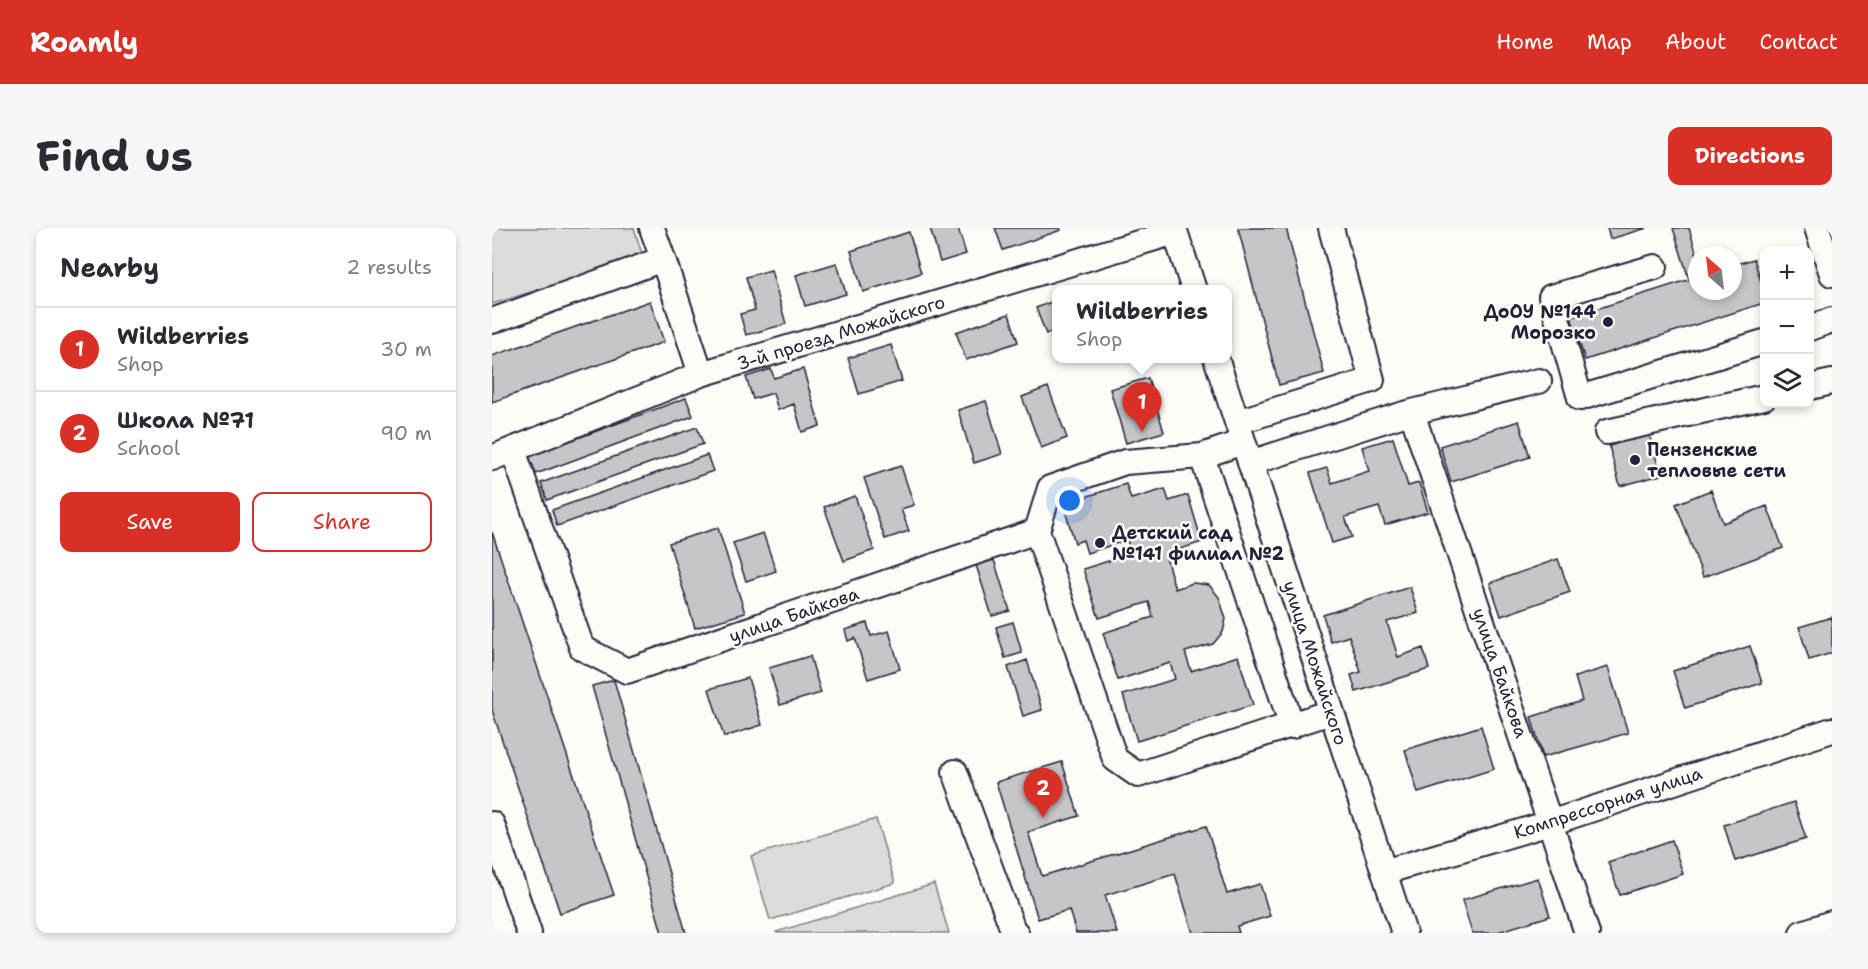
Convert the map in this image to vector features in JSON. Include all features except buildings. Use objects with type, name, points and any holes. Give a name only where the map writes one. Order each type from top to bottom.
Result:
[{"type":"street","points":[[652,228],[702,375]]},
{"type":"street","points":[[1331,228],[1372,380],[1244,442],[1202,456],[1125,462],[1050,488],[1037,531],[1115,759],[1138,775],[1331,712]]},
{"type":"street","points":[[1817,228],[1832,274]]},
{"type":"street","points":[[1174,230],[1192,285]]},
{"type":"street","name":"3-й проезд Можайского","points":[[502,454],[702,375],[1174,230]]},
{"type":"street","points":[[492,321],[663,260]]},
{"type":"street","points":[[1655,267],[1551,297],[1580,398],[1760,343]]},
{"type":"street","points":[[1814,326],[1832,320]]},
{"type":"street","name":"улица Можайского","points":[[1218,363],[1404,933]]},
{"type":"street","points":[[1244,442],[1412,412],[1539,381]]},
{"type":"street","points":[[1814,386],[1832,382]]},
{"type":"street","points":[[1607,432],[1760,398]]},
{"type":"street","name":"улица Байкова","points":[[1412,412],[1587,933]]},
{"type":"street","name":"улица Байкова","points":[[502,454],[582,648],[627,671],[1037,531]]},
{"type":"street","points":[[1202,456],[1292,726]]},
{"type":"street","name":"Компрессорная улица","points":[[1384,872],[1550,823],[1832,730]]},
{"type":"street","points":[[955,772],[1016,933]]},
{"type":"street","points":[[492,824],[529,933]]},
{"type":"street","points":[[1802,933],[1832,923]]},
{"type":"shaded area","points":[[492,228],[634,228],[643,257],[492,304]]},
{"type":"shaded area","points":[[876,819],[895,883],[770,920],[751,856]]},
{"type":"shaded area","points":[[934,884],[949,933],[776,932]]},
{"type":"place","name":"ДоОУ №144 Морозко","points":[[1608,322]]},
{"type":"place","name":"Wildberries","points":[[1142,432]]},
{"type":"place","name":"Пензенские тепловые сети","points":[[1635,460]]},
{"type":"place","name":"Детский сад №141 филиал №2","points":[[1100,543]]},
{"type":"place","name":"Школа №71","points":[[1043,818]]}]
